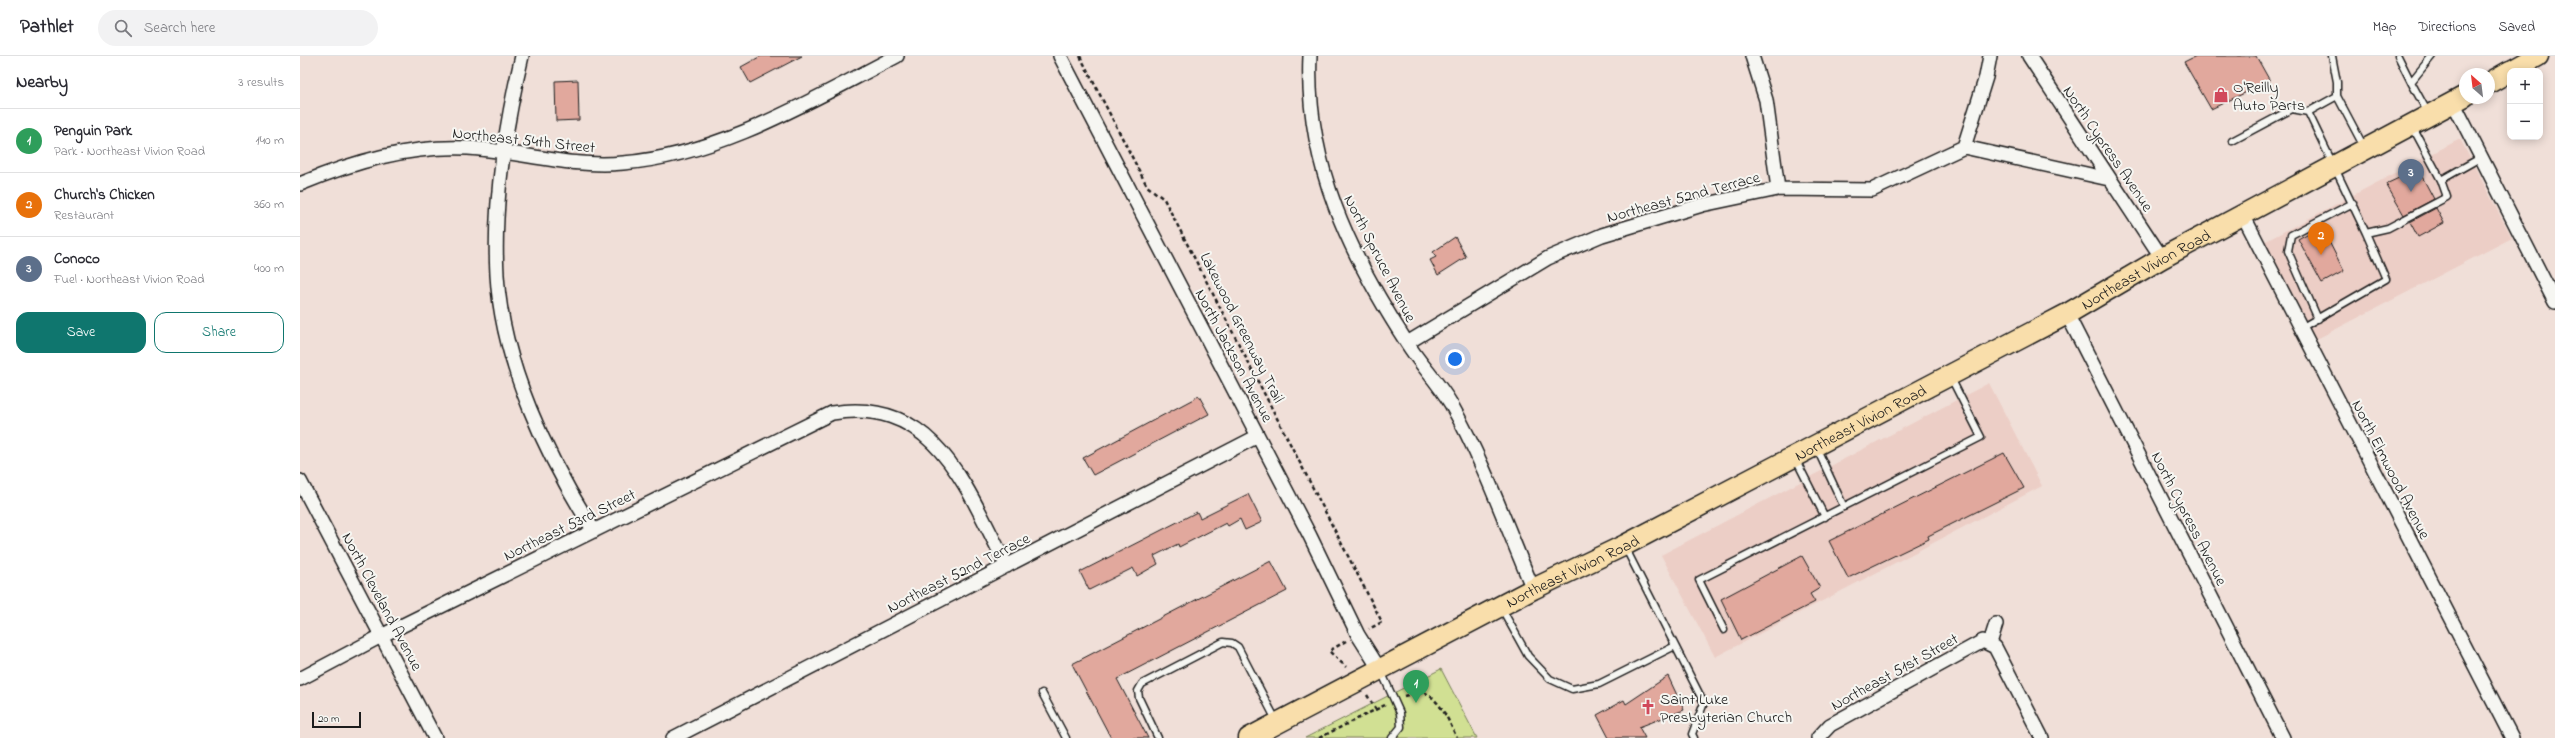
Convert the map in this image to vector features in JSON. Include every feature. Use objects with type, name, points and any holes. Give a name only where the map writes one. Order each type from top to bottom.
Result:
[{"type":"main road","points":[[2516,68],[2538,56]]},
{"type":"main road","points":[[2495,80],[2507,73]]},
{"type":"main road","name":"Northeast Vivion Road","points":[[1249,738],[1500,606],[1625,545],[2067,314],[2162,258],[2459,99]]},
{"type":"street","points":[[522,56],[510,104],[503,152],[497,228],[497,276],[512,355],[539,430],[556,467],[594,531]]},
{"type":"street","name":"Northeast 54th Street","points":[[300,184],[369,160],[401,152],[467,148],[503,152],[550,161],[586,164],[623,163],[655,158],[731,136],[772,120],[897,56]]},
{"type":"street","name":"North Jackson Avenue","points":[[1060,56],[1310,536],[1358,635],[1380,670]]},
{"type":"street","name":"North Spruce Avenue","points":[[1310,56],[1310,101],[1315,142],[1325,182],[1350,243],[1377,294],[1407,343],[1450,403],[1469,441],[1534,589]]},
{"type":"street","points":[[1752,56],[1766,100],[1778,188]]},
{"type":"street","points":[[1990,56],[1984,84],[1964,147],[2109,179]]},
{"type":"street","name":"North Cypress Avenue","points":[[2029,56],[2162,258]]},
{"type":"street","points":[[2461,104],[2480,158],[2555,302]]},
{"type":"street","name":"Northeast 52nd Terrace","points":[[1407,343],[1548,258],[1602,235],[1659,216],[1778,188],[1872,190],[1964,147]]},
{"type":"street","name":"North Elmwood Avenue","points":[[2243,215],[2512,738]]},
{"type":"street","name":"North Cypress Avenue","points":[[2067,314],[2283,738]]},
{"type":"street","name":"Northeast 53rd Street","points":[[300,679],[383,636],[832,413],[856,411],[902,420],[922,432],[940,448],[954,468],[1007,566]]},
{"type":"street","name":"Northeast 52nd Terrace","points":[[673,738],[1258,436]]},
{"type":"street","name":"North Cleveland Avenue","points":[[300,481],[436,738]]},
{"type":"street","points":[[1996,624],[1990,643],[1995,647],[2042,738]]},
{"type":"street","name":"Northeast 51st Street","points":[[1818,738],[1830,725],[1983,641],[1990,643]]},
{"type":"lane","points":[[2332,56],[2337,82],[2337,96],[2366,149]]},
{"type":"lane","points":[[2398,56],[2429,114]]},
{"type":"lane","points":[[2411,82],[2432,56]]},
{"type":"lane","points":[[2232,141],[2292,109],[2308,112],[2337,96]]},
{"type":"lane","points":[[2301,328],[2386,279],[2353,203],[2308,112]]},
{"type":"lane","points":[[2366,233],[2388,228],[2447,198],[2441,180],[2411,124]]},
{"type":"lane","points":[[2441,180],[2480,158]]},
{"type":"lane","points":[[2318,319],[2288,251],[2291,235],[2353,203]]},
{"type":"lane","points":[[1724,630],[1700,580],[1981,437],[1950,375]]},
{"type":"lane","points":[[1816,445],[1844,507]]},
{"type":"lane","points":[[1795,456],[1825,517]]},
{"type":"lane","points":[[1625,545],[1704,703],[1692,734],[1694,738]]},
{"type":"lane","points":[[1500,606],[1528,656],[1550,679],[1572,689],[1599,684],[1675,646]]},
{"type":"lane","points":[[1158,738],[1139,698],[1138,691],[1142,684],[1223,642],[1232,643],[1238,648],[1277,723]]},
{"type":"lane","points":[[1380,670],[1400,713],[1401,727],[1392,738]]},
{"type":"lane","points":[[1042,693],[1066,738]]},
{"type":"path","name":"Lakewood Greenway Trail","points":[[1080,56],[1147,186],[1164,199],[1382,622],[1368,630]]},
{"type":"path","points":[[1335,655],[1329,650],[1340,644]]},
{"type":"path","points":[[1394,700],[1413,692],[1422,691],[1432,696],[1441,707],[1457,738]]},
{"type":"path","points":[[1319,738],[1376,710]]},
{"type":"shaded area","points":[[2460,139],[2512,238],[2313,341],[2264,242]]},
{"type":"shaded area","points":[[1989,383],[2042,486],[1715,657],[1661,555]]},
{"type":"green space","points":[[1441,669],[1477,738],[1305,738]]},
{"type":"building","points":[[761,56],[802,56],[750,83],[741,67]]},
{"type":"building","name":"O'Reilly Auto Parts","points":[[2196,56],[2256,56],[2270,81],[2211,109],[2184,62]]},
{"type":"building","points":[[578,80],[579,120],[556,121],[555,81]]},
{"type":"building","points":[[2418,169],[2434,199],[2404,215],[2386,184]]},
{"type":"building","points":[[2436,208],[2444,223],[2418,237],[2410,222]]},
{"type":"building","points":[[2321,226],[2344,271],[2322,283],[2298,239]]},
{"type":"building","points":[[1455,237],[1466,257],[1438,275],[1430,260],[1436,257],[1433,252]]},
{"type":"building","points":[[1199,396],[1209,414],[1093,475],[1083,458]]},
{"type":"building","points":[[2004,453],[2024,488],[1928,536],[1929,539],[1848,578],[1829,541]]},
{"type":"building","points":[[1248,494],[1262,522],[1245,530],[1240,519],[1228,526],[1226,523],[1179,547],[1178,544],[1154,556],[1158,564],[1137,576],[1133,568],[1089,590],[1080,572],[1197,512],[1200,518]]},
{"type":"building","points":[[1802,556],[1820,588],[1810,594],[1815,602],[1741,640],[1721,599]]},
{"type":"building","points":[[1271,561],[1287,591],[1117,679],[1148,738],[1111,738],[1072,664]]},
{"type":"building","name":"Saint Luke Presbyterian Church","points":[[1668,676],[1684,710],[1639,727],[1645,738],[1609,738],[1597,715],[1624,700],[1626,704]]},
{"type":"place","name":"O'Reilly Auto Parts","points":[[2221,95]]},
{"type":"place","name":"Conoco","points":[[2411,192]]},
{"type":"place","name":"Church's Chicken","points":[[2321,255]]},
{"type":"place","name":"Penguin Park","points":[[1416,703]]},
{"type":"place","name":"Saint Luke Presbyterian Church","points":[[1648,707]]}]
